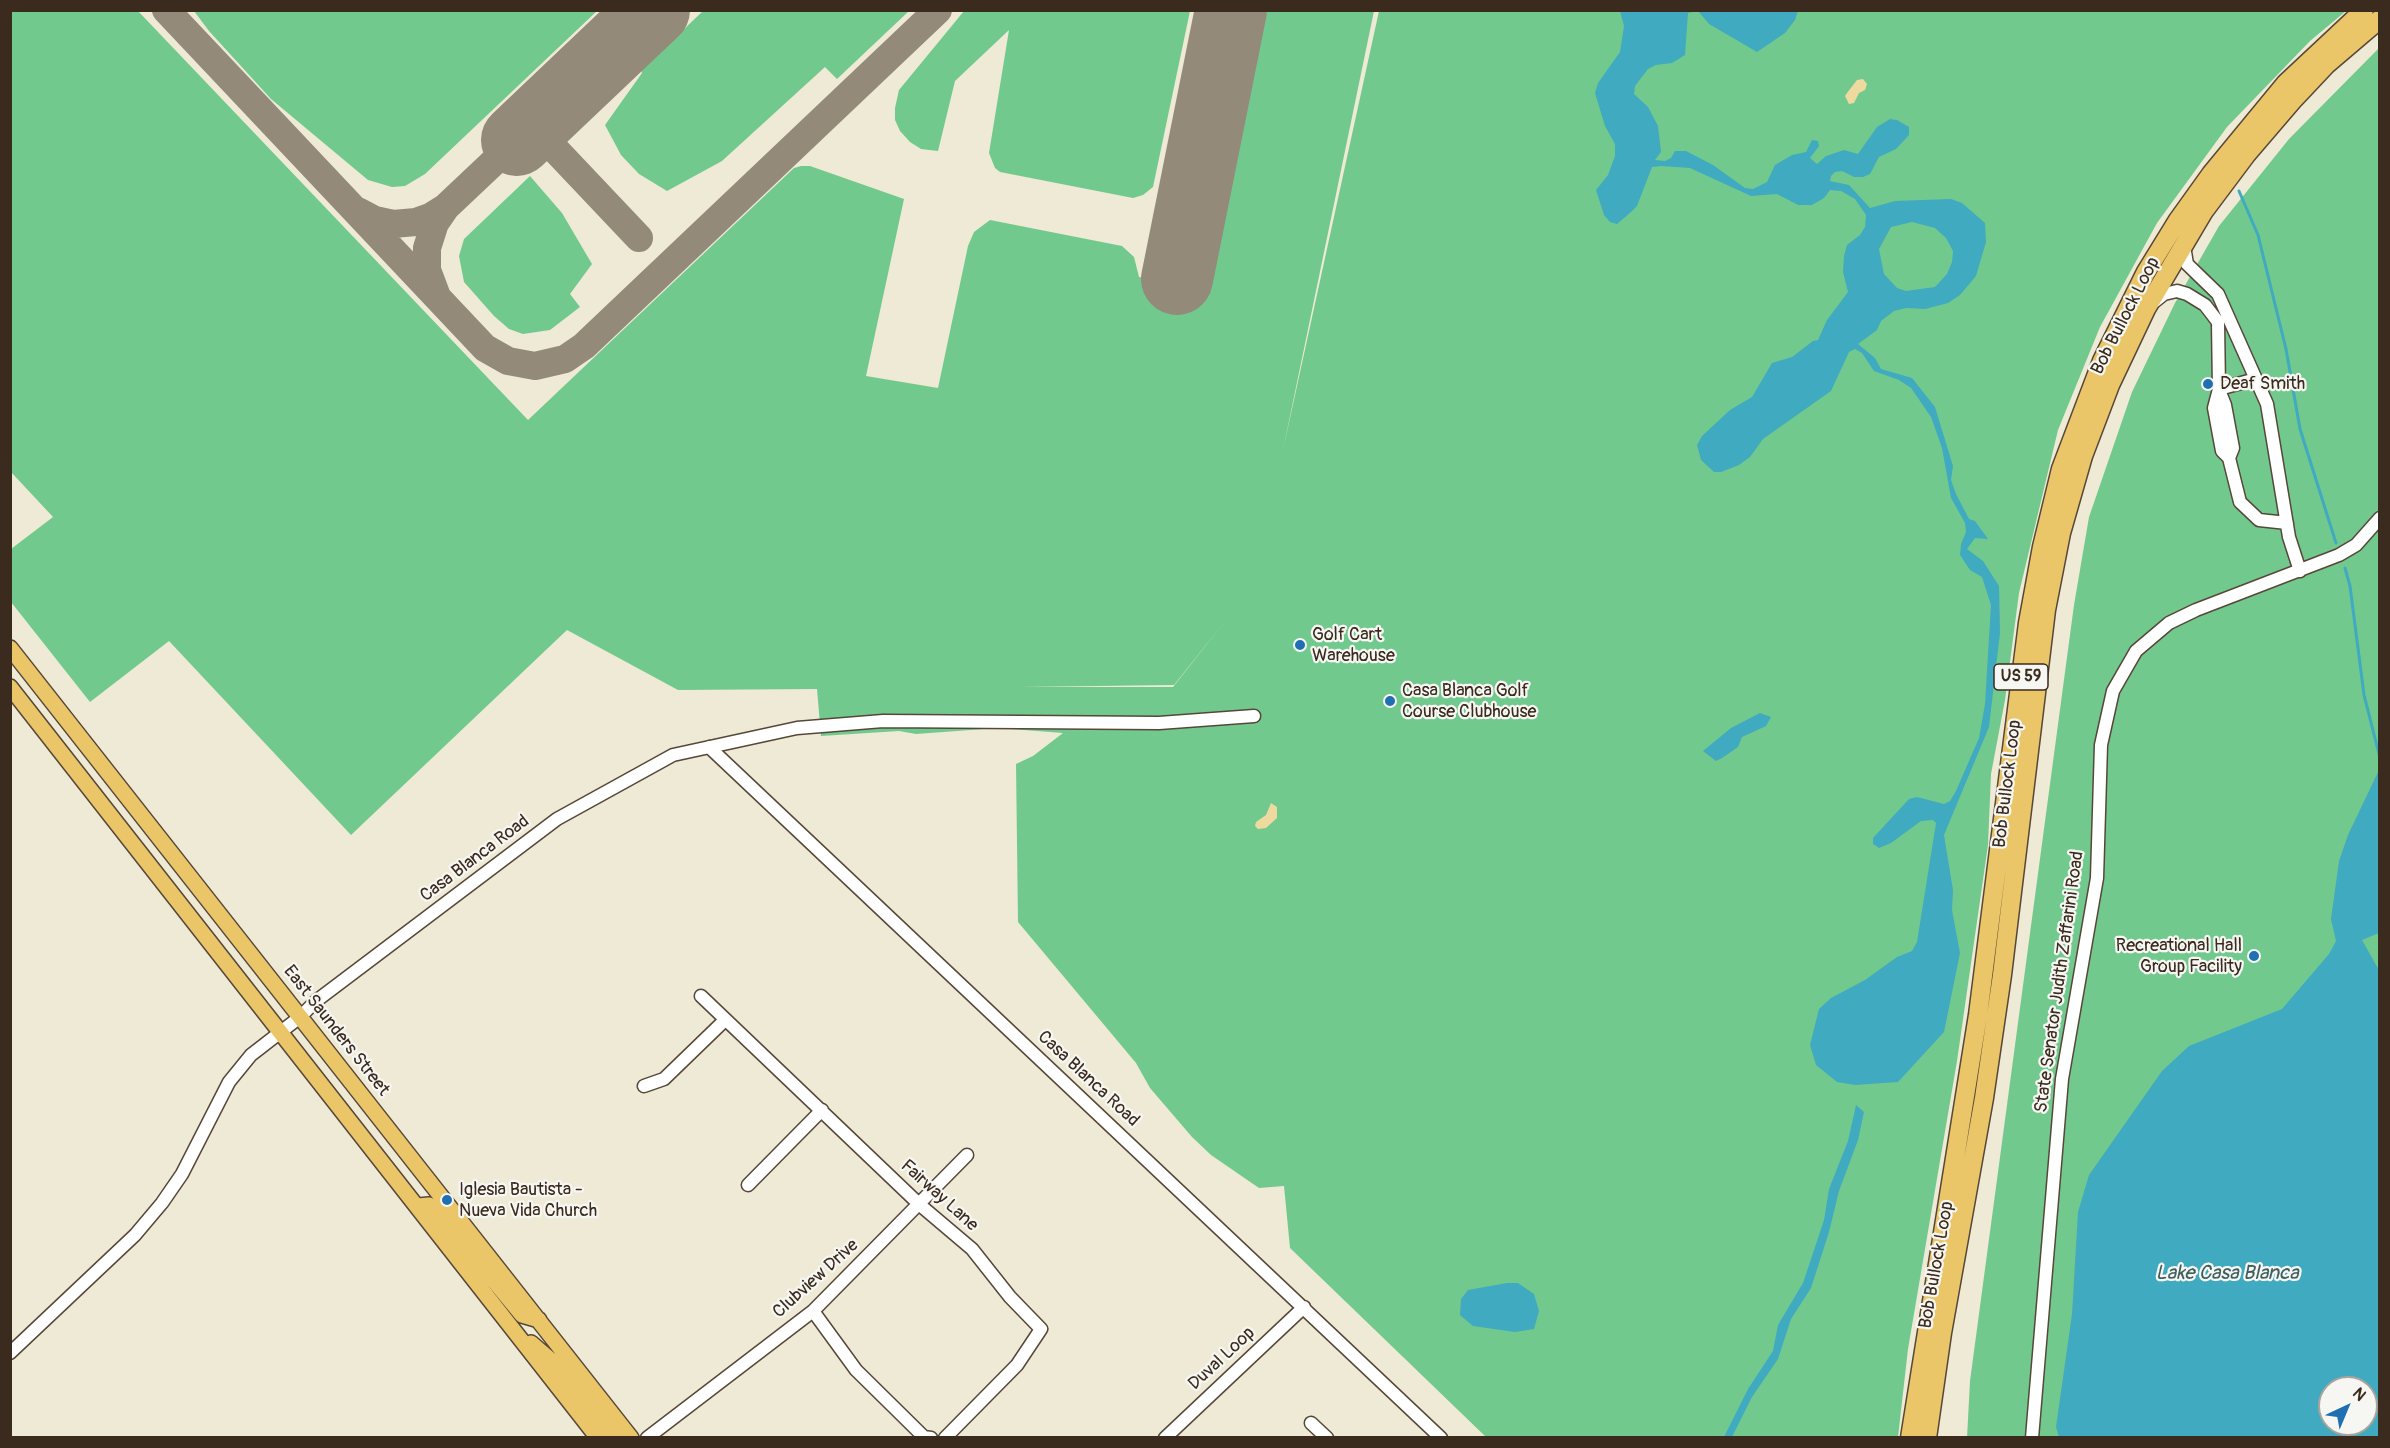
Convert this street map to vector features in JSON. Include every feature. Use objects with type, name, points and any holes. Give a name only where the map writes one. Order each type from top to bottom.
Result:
[{"type":"highway","name":"Bob Bullock Loop","points":[[1910,1437],[1978,1016],[2028,623],[2042,547],[2061,469],[2102,361],[2146,272],[2178,220],[2211,174],[2286,83],[2364,10]]},
{"type":"highway","name":"Bob Bullock Loop","points":[[1927,1437],[1940,1344],[1984,1098],[2002,975],[2036,687],[2053,571],[2082,456],[2110,385],[2146,309],[2184,242],[2224,183],[2294,99],[2326,65],[2379,19]]},
{"type":"main road","name":"East Saunders Street","points":[[10,648],[631,1437]]},
{"type":"main road","points":[[10,687],[598,1437]]},
{"type":"main road","points":[[418,1206],[429,1205],[435,1209],[522,1315],[539,1320]]},
{"type":"main road","points":[[516,1332],[555,1362],[615,1437]]},
{"type":"street","points":[[2184,242],[2187,264],[2218,294],[2256,379],[2271,419],[2287,523],[2300,571]]},
{"type":"street","points":[[2146,309],[2164,294],[2177,291],[2196,298],[2212,312],[2218,322],[2220,335],[2219,389],[2225,405],[2233,448],[2229,458],[2237,495],[2245,509],[2263,522],[2287,523]]},
{"type":"street","points":[[2219,389],[2256,379]]},
{"type":"street","name":"State Senator Judith Zaffarini Road","points":[[2032,1437],[2061,1085],[2097,878],[2101,745],[2109,703],[2130,659],[2151,636],[2169,623],[2196,610],[2348,551],[2363,539],[2379,519]]},
{"type":"street","name":"Casa Blanca Road","points":[[10,1353],[135,1235],[182,1174],[242,1064],[300,1017],[316,1001],[557,819],[673,755],[797,728],[883,721],[1159,723],[1254,716]]},
{"type":"street","name":"Casa Blanca Road","points":[[709,747],[1304,1308],[1435,1435]]},
{"type":"street","name":"Fairway Lane","points":[[701,996],[920,1205],[972,1249],[1010,1297],[1041,1329],[1017,1365],[945,1437]]},
{"type":"street","points":[[644,1086],[664,1079],[725,1020]]},
{"type":"street","points":[[748,1185],[822,1110]]},
{"type":"street","name":"Clubview Drive","points":[[647,1437],[813,1311],[967,1155]]},
{"type":"street","name":"Duval Loop","points":[[1165,1437],[1304,1308]]},
{"type":"street","points":[[813,1311],[856,1370],[924,1437],[931,1437]]},
{"type":"street","points":[[1311,1423],[1327,1437]]},
{"type":"green space","points":[[11,11],[138,11],[528,420],[794,168],[801,166],[810,166],[904,199],[866,376],[938,388],[968,246],[974,232],[990,220],[1122,246],[1134,257],[1139,277],[1209,290],[1266,11],[1374,11],[1283,450],[1379,11],[2346,11],[2310,41],[2227,127],[2157,223],[2100,327],[2058,430],[2019,593],[2005,700],[1991,774],[1988,845],[1957,1061],[1908,1349],[1898,1437],[1486,1437],[1290,1248],[1284,1186],[1259,1188],[1211,1155],[1192,1137],[1150,1088],[1136,1063],[1018,922],[1016,764],[1033,756],[1063,733],[998,728],[916,734],[899,731],[821,736],[817,689],[678,690],[567,630],[351,835],[169,641],[90,702],[11,602],[11,549],[53,517],[11,472]],"holes":[[[1226,620],[1173,687],[1020,687],[1174,685]]]},
{"type":"green space","points":[[194,11],[597,11],[425,174],[405,186],[392,187],[368,180],[271,99],[209,31]]},
{"type":"green space","points":[[703,11],[909,11],[837,79],[825,67],[722,161],[667,191],[639,174],[621,155],[605,125],[642,73],[641,70]]},
{"type":"green space","points":[[964,11],[1190,11],[1153,187],[1143,195],[1133,198],[1000,172],[995,168],[989,153],[1009,30],[955,81],[938,151],[921,149],[910,142],[900,131],[895,120],[899,90]]},
{"type":"green space","points":[[2379,48],[2379,1437],[1967,1438],[1970,1381],[2074,605],[2089,517],[2132,392],[2175,303],[2219,226],[2289,139]]},
{"type":"green space","points":[[530,176],[562,213],[592,264],[570,294],[580,307],[550,330],[523,334],[509,329],[494,316],[464,282],[459,256],[464,239]]},
{"type":"sand","points":[[1863,79],[1867,84],[1865,90],[1859,93],[1854,103],[1849,104],[1845,96],[1857,80]]},
{"type":"sand","points":[[1271,803],[1277,807],[1277,818],[1266,828],[1258,829],[1255,826],[1256,822],[1266,815]]},
{"type":"water","points":[[1620,11],[1698,11],[1688,13],[1685,55],[1672,63],[1656,65],[1648,69],[1635,86],[1634,94],[1648,107],[1658,126],[1661,152],[1655,160],[1665,161],[1671,158],[1675,151],[1686,151],[1713,165],[1745,188],[1753,189],[1767,182],[1775,165],[1792,155],[1806,152],[1812,140],[1818,141],[1819,146],[1810,158],[1817,164],[1826,156],[1844,150],[1858,154],[1877,127],[1890,119],[1897,120],[1909,127],[1909,135],[1896,149],[1879,157],[1870,174],[1854,177],[1842,171],[1835,172],[1830,181],[1849,185],[1870,208],[1895,201],[1951,199],[1962,203],[1985,223],[1986,242],[1976,276],[1960,295],[1948,303],[1925,309],[1906,308],[1894,311],[1881,321],[1877,330],[1858,344],[1875,358],[1881,369],[1912,378],[1935,407],[1953,466],[1951,480],[1956,494],[1969,519],[1975,521],[1988,539],[1975,538],[1967,549],[1983,561],[1999,586],[2000,633],[1989,727],[1944,835],[1953,890],[1952,910],[1960,953],[1944,1032],[1898,1082],[1855,1085],[1837,1082],[1816,1065],[1810,1045],[1819,1009],[1831,998],[1865,980],[1897,957],[1912,951],[1917,942],[1936,823],[1933,820],[1921,821],[1891,843],[1879,848],[1873,844],[1873,838],[1909,799],[1917,797],[1944,804],[1950,801],[1956,791],[1979,738],[1985,704],[1991,605],[1982,577],[1970,570],[1960,555],[1961,544],[1966,532],[1965,523],[1951,498],[1942,448],[1931,417],[1911,388],[1899,380],[1874,371],[1862,353],[1855,349],[1849,352],[1831,391],[1763,439],[1750,457],[1739,465],[1721,472],[1714,472],[1701,460],[1697,445],[1702,436],[1730,410],[1752,397],[1772,363],[1792,357],[1813,341],[1818,340],[1827,320],[1848,292],[1843,272],[1844,256],[1847,245],[1860,235],[1865,227],[1866,215],[1855,199],[1841,191],[1830,190],[1824,198],[1812,205],[1798,205],[1777,194],[1751,196],[1690,168],[1661,166],[1652,167],[1637,206],[1617,224],[1610,222],[1604,215],[1596,190],[1608,175],[1615,156],[1615,144],[1605,126],[1595,93],[1598,83],[1620,52],[1624,26]],"holes":[[[1912,222],[1935,228],[1946,238],[1953,251],[1952,262],[1947,274],[1935,287],[1906,291],[1897,288],[1884,274],[1879,249],[1891,227]]]},
{"type":"water","points":[[1698,11],[1798,11],[1795,20],[1785,33],[1757,52],[1709,24]]},
{"type":"water","points":[[1760,713],[1771,717],[1766,726],[1742,737],[1738,747],[1722,758],[1716,761],[1703,751],[1731,728]]},
{"type":"water","name":"Lake Casa Blanca","points":[[2379,770],[2379,933],[2362,940],[2380,972],[2379,1437],[2059,1437],[2056,1427],[2072,1314],[2078,1212],[2089,1175],[2162,1071],[2189,1046],[2282,1009],[2329,954],[2336,941],[2331,919],[2339,861],[2348,835]]},
{"type":"water","points":[[1856,1105],[1864,1112],[1858,1140],[1839,1191],[1811,1288],[1791,1319],[1778,1359],[1752,1397],[1732,1437],[1724,1437],[1748,1389],[1773,1351],[1778,1325],[1803,1283],[1824,1220],[1829,1189],[1848,1141]]},
{"type":"water","points":[[1518,1283],[1534,1294],[1539,1311],[1534,1329],[1515,1332],[1473,1326],[1460,1315],[1461,1299],[1468,1290]]},
{"type":"waterway","points":[[2239,191],[2258,235],[2286,349],[2300,429],[2336,543]]},
{"type":"waterway","points":[[2345,568],[2350,586],[2364,695],[2380,758]]},
{"type":"taxiway","points":[[166,10],[485,348],[508,361],[535,366],[565,359],[584,346],[938,10]]},
{"type":"taxiway","points":[[532,125],[639,238]]},
{"type":"taxiway","points":[[358,211],[375,220],[393,224],[416,222],[430,217],[446,207],[517,140]]},
{"type":"taxiway","points":[[436,294],[427,270],[427,248],[435,223],[446,207]]},
{"type":"runway","points":[[517,140],[654,10]]},
{"type":"runway","points":[[1177,279],[1231,10]]},
{"type":"place","name":"Deaf Smith","points":[[2208,384]]},
{"type":"place","name":"Golf Cart Warehouse","points":[[1300,645]]},
{"type":"place","name":"Casa Blanca Golf Course Clubhouse","points":[[1390,701]]},
{"type":"place","name":"Recreational Hall Group Facility","points":[[2254,956]]},
{"type":"place","name":"Iglesia Bautista - Nueva Vida Church","points":[[447,1200]]}]
